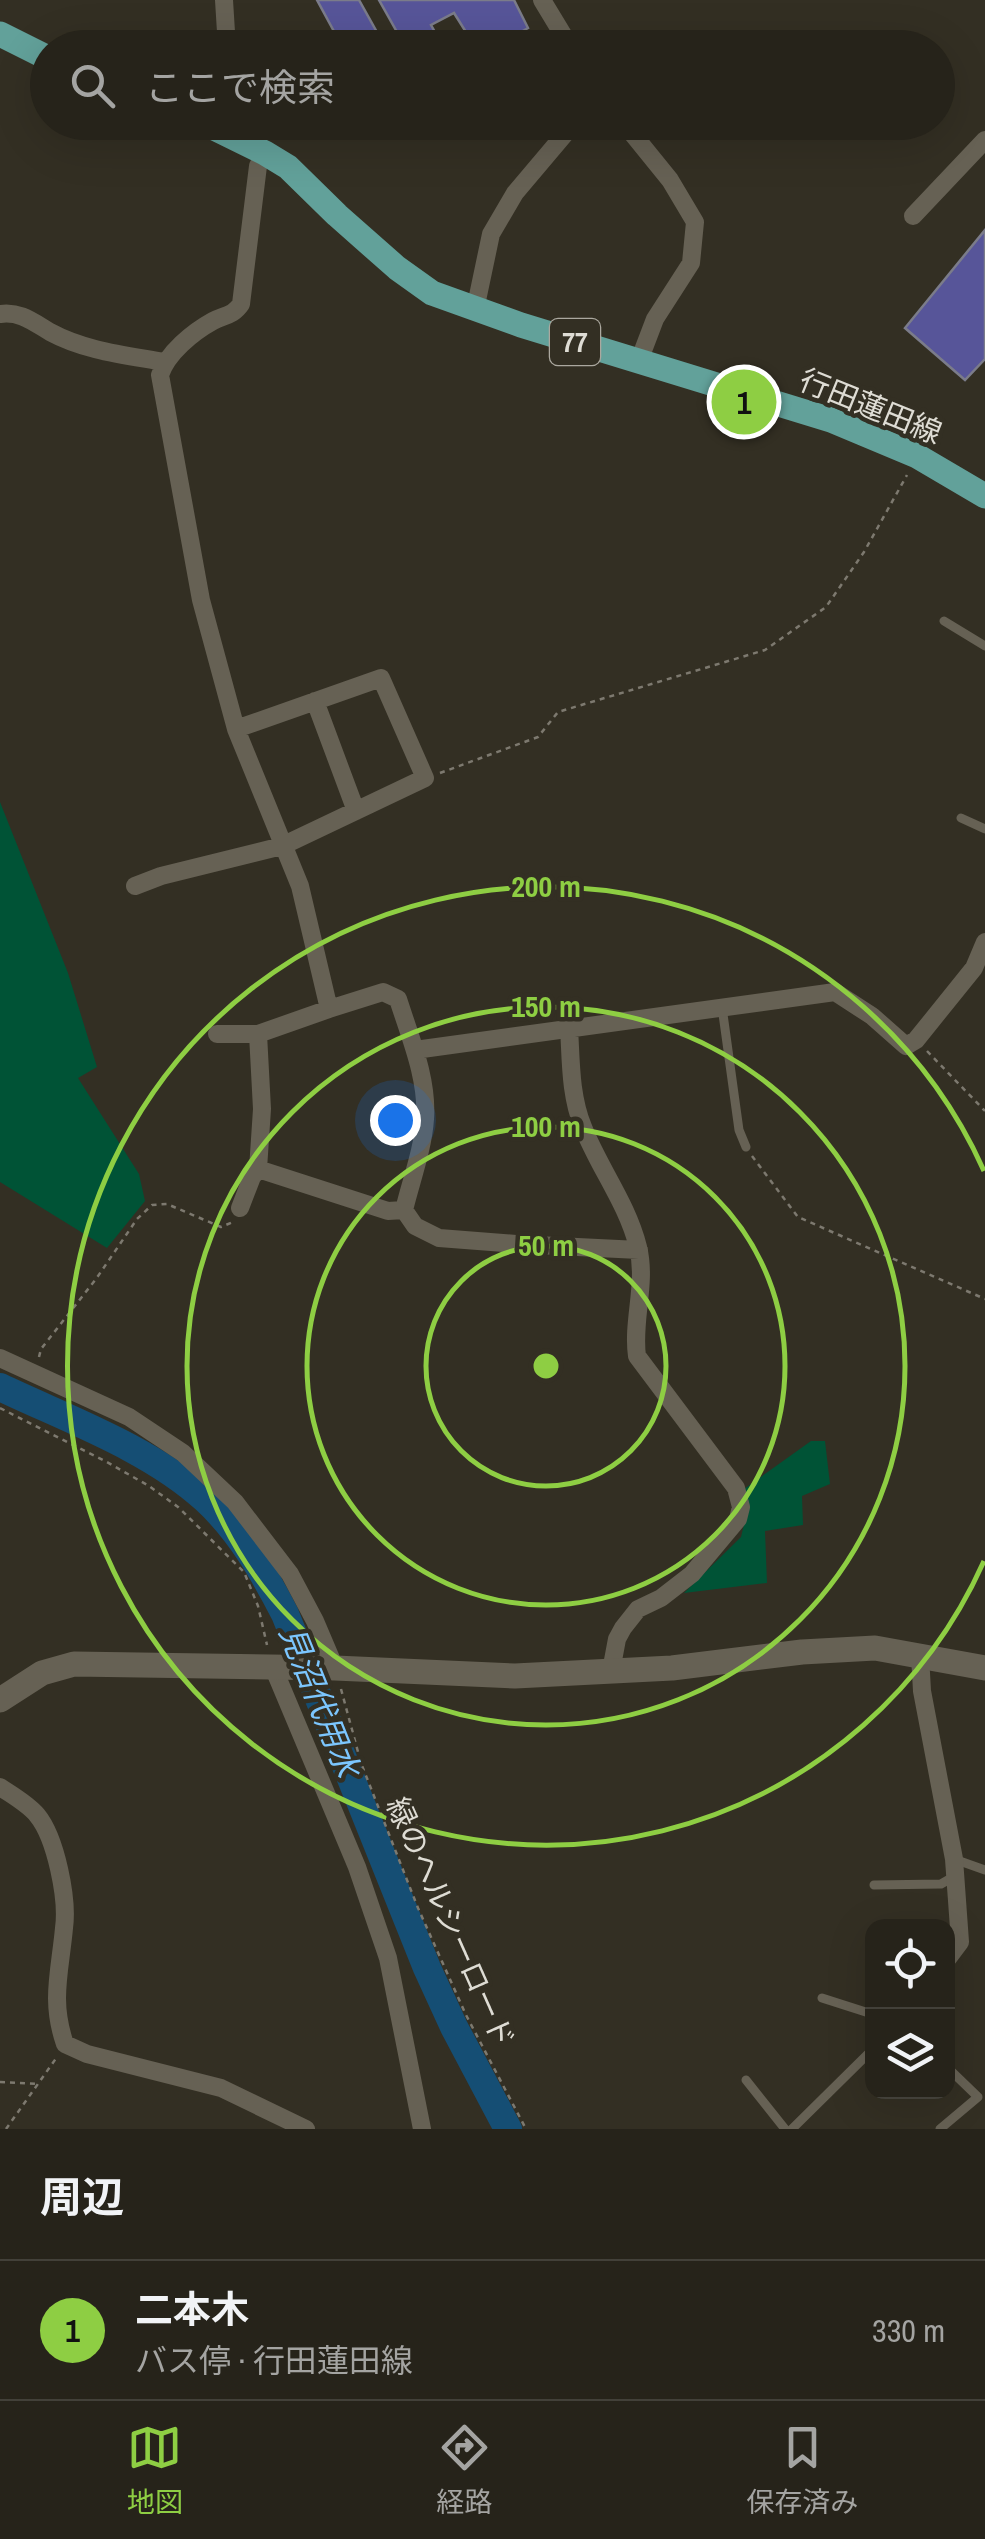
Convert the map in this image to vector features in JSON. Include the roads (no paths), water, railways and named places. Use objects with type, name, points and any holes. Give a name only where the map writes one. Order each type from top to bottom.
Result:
[{"type":"main road","points":[[0,34],[30,49]]},
{"type":"main road","name":"行田蓮田線","points":[[244,140],[288,168],[396,268],[432,293],[475,310],[830,420],[917,456],[985,496]]},
{"type":"street","points":[[224,0],[225,30]]},
{"type":"street","points":[[542,0],[560,30]]},
{"type":"street","points":[[475,310],[491,234],[515,193],[559,140]]},
{"type":"street","points":[[638,140],[670,180],[696,222],[691,263],[655,319],[639,361]]},
{"type":"street","points":[[913,216],[985,140]]},
{"type":"street","points":[[266,152],[258,166],[242,304],[235,313],[214,320],[172,352],[160,375],[201,600],[236,729],[300,886],[329,1009]]},
{"type":"street","points":[[0,314],[21,315],[92,349],[164,362]]},
{"type":"street","points":[[135,886],[160,876],[282,846],[425,778],[381,678],[236,729]]},
{"type":"street","points":[[315,701],[356,811]]},
{"type":"street","points":[[415,1050],[836,992],[906,1046],[916,1040],[974,968],[985,942]]},
{"type":"street","points":[[217,1034],[258,1034],[384,992],[398,999],[426,1098],[425,1123],[404,1210],[415,1226],[439,1238],[639,1250]]},
{"type":"street","points":[[569,1028],[572,1093],[583,1129],[616,1190],[639,1250],[642,1293],[634,1335],[638,1356],[736,1488],[741,1506],[738,1519],[692,1574],[661,1598],[638,1609],[622,1628],[611,1671]]},
{"type":"street","points":[[240,1208],[258,1169],[262,1095],[258,1034]]},
{"type":"street","points":[[258,1169],[388,1211],[404,1210]]},
{"type":"street","points":[[0,1358],[129,1417],[183,1453],[234,1502],[290,1574],[315,1621],[332,1668]]},
{"type":"street","points":[[0,1700],[42,1673],[74,1664],[332,1668],[516,1676],[672,1668],[802,1652],[876,1648],[985,1668]]},
{"type":"street","points":[[920,1655],[922,1691],[954,1867],[960,1942],[955,1949]]},
{"type":"street","points":[[278,1667],[357,1866],[388,1958],[422,2129]]},
{"type":"street","points":[[0,1787],[38,1816],[60,1865],[65,1922],[55,1991],[64,2044],[88,2054],[220,2088],[306,2129]]},
{"type":"lane","points":[[944,620],[985,646]]},
{"type":"lane","points":[[961,818],[985,829]]},
{"type":"lane","points":[[722,1007],[739,1130],[746,1147]]},
{"type":"lane","points":[[874,1885],[941,1884],[954,1867],[985,1870]]},
{"type":"lane","points":[[822,1998],[865,2012]]},
{"type":"lane","points":[[746,2080],[788,2129],[865,2057]]},
{"type":"lane","points":[[940,2129],[978,2097],[955,2075]]},
{"type":"waterway","name":"見沼代用水","points":[[0,1387],[159,1464],[205,1499],[250,1553],[285,1614],[427,1968],[508,2129]]},
{"type":"place","name":"二本木","points":[[744,402]]}]
